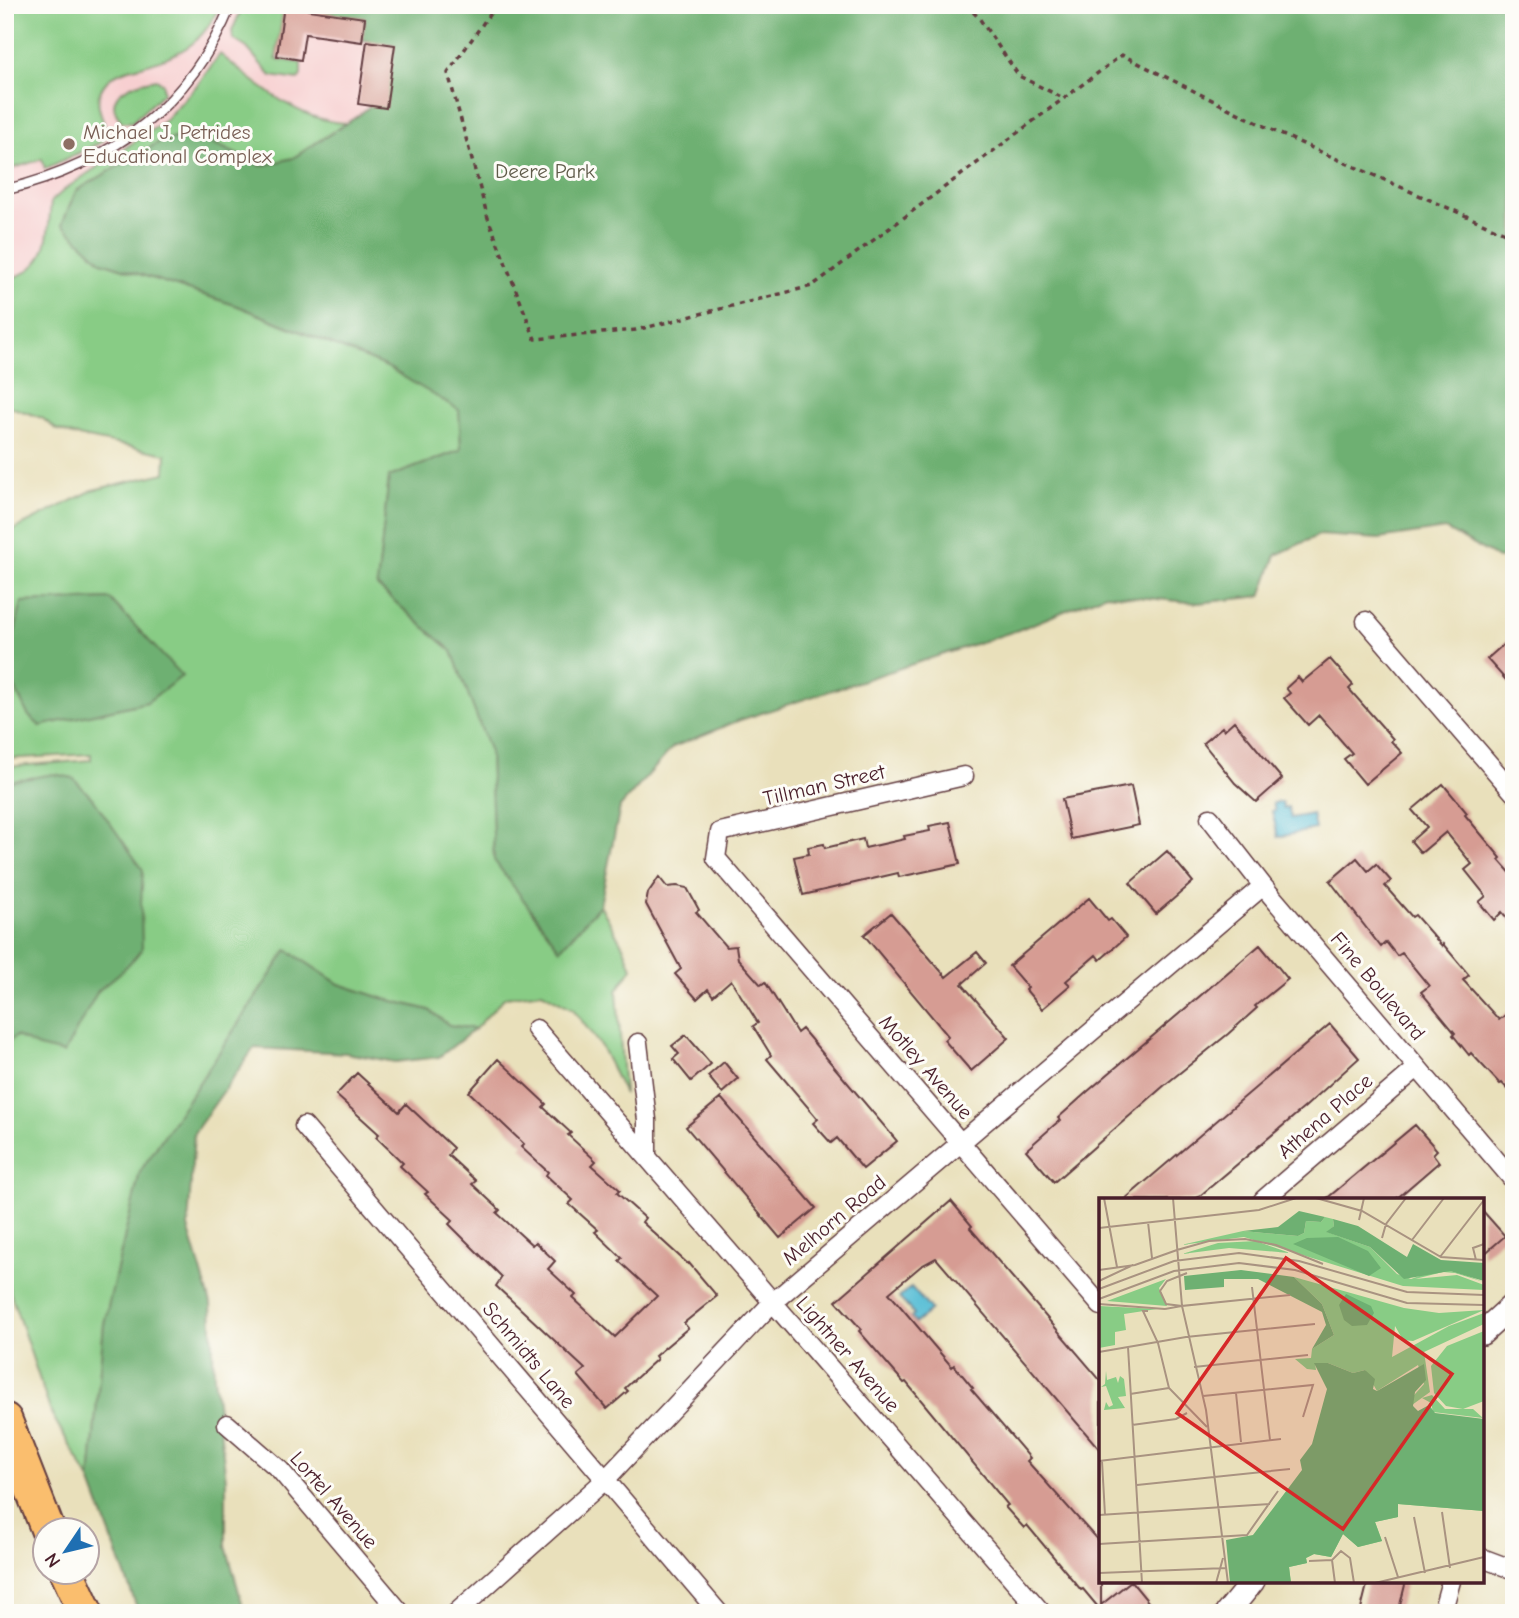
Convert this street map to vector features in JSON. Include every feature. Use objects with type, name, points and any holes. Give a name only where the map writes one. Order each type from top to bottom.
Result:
[{"type":"highway","points":[[5,1420],[42,1516]]},
{"type":"highway","points":[[73,1586],[86,1613]]},
{"type":"street","points":[[1366,621],[1514,793]]},
{"type":"street","name":"Tillman Street","points":[[716,858],[720,832],[964,776]]},
{"type":"street","name":"Fine Boulevard","points":[[1210,818],[1263,886],[1514,1181]]},
{"type":"street","name":"Motley Avenue","points":[[716,858],[1099,1304]]},
{"type":"street","name":"Melhorn Road","points":[[456,1613],[605,1480],[773,1302],[1263,886]]},
{"type":"street","name":"Lightner Avenue","points":[[536,1029],[1042,1613]]},
{"type":"street","points":[[638,1043],[647,1120],[647,1157]]},
{"type":"street","name":"Athena Place","points":[[1265,1198],[1417,1068]]},
{"type":"street","name":"Schmidts Lane","points":[[304,1126],[719,1613]]},
{"type":"street","points":[[1484,1331],[1514,1304]]},
{"type":"street","name":"Lortel Avenue","points":[[228,1424],[280,1470],[401,1613]]},
{"type":"street","points":[[1484,1559],[1514,1570]]},
{"type":"street","points":[[1227,1613],[1251,1583]]},
{"type":"street","points":[[1442,1613],[1450,1583]]},
{"type":"lane","points":[[5,190],[42,181],[89,160],[158,115],[189,79],[223,23],[230,5]]},
{"type":"path","points":[[496,5],[448,73],[488,218],[535,339],[636,330],[812,286],[1122,55],[1278,133],[1493,228],[1514,234]]},
{"type":"path","points":[[966,5],[979,18],[1019,76],[1063,98]]},
{"type":"shaded area","name":"Michael J. Petrides Educational Complex","points":[[5,5],[399,5],[388,115],[355,123],[318,119],[285,103],[220,54],[198,84],[163,122],[65,189],[50,210],[47,250],[24,275],[5,280]]},
{"type":"green space","points":[[5,5],[220,5],[206,30],[189,46],[168,57],[119,73],[107,81],[98,99],[105,129],[102,142],[45,169],[42,159],[5,171]]},
{"type":"green space","points":[[243,5],[284,5],[276,59],[301,63],[298,80],[271,76],[247,48],[233,39],[232,31]]},
{"type":"green space","name":"Deere Park","points":[[308,5],[1514,5],[1514,557],[1498,558],[1445,529],[1379,539],[1319,535],[1276,555],[1261,596],[1198,603],[1106,594],[1018,630],[740,720],[673,747],[620,807],[600,905],[560,949],[494,860],[490,752],[452,651],[377,586],[389,477],[461,450],[459,410],[387,367],[238,306],[102,262],[62,224],[76,191],[163,140],[196,135],[261,166],[293,158],[370,106],[395,45],[362,40],[365,18],[308,10]]},
{"type":"green space","name":"Deere Park","points":[[399,5],[1514,5],[1514,327],[1422,281],[1319,172],[1054,167],[743,320],[517,341],[221,275],[344,124],[293,158],[261,166],[196,135],[163,140],[76,191],[63,224],[102,262],[238,306],[387,367],[460,410],[461,450],[389,477],[377,586],[452,651],[490,752],[494,860],[560,949],[600,905],[632,968],[617,991],[624,1094],[602,1048],[573,1009],[542,992],[505,997],[475,1029],[449,1025],[429,1010],[339,984],[287,950],[140,1172],[104,1324],[90,1480],[51,1413],[5,1277],[5,767],[91,760],[91,754],[5,759],[5,534],[93,490],[165,473],[166,454],[73,435],[56,429],[42,418],[5,405],[5,280],[31,269],[38,261],[47,241],[51,202],[65,189],[163,122],[198,84],[220,54],[266,90],[299,111],[336,122],[363,122],[388,115],[405,19]],"holes":[[[110,599],[181,676],[147,702],[40,726],[28,715],[6,669],[22,602]]]},
{"type":"green space","points":[[157,79],[163,84],[163,93],[132,122],[122,122],[116,113],[116,97],[138,83]]},
{"type":"green space","points":[[110,599],[182,676],[147,702],[40,726],[28,715],[6,669],[22,602]]},
{"type":"green space","points":[[54,774],[73,778],[93,799],[143,870],[142,950],[98,991],[64,1053],[38,1047],[16,1036],[5,1045],[5,782]]},
{"type":"green space","points":[[287,950],[339,984],[429,1010],[449,1025],[475,1029],[439,1057],[395,1062],[346,1053],[254,1048],[194,1133],[188,1227],[211,1304],[214,1376],[226,1480],[226,1546],[245,1613],[139,1613],[90,1480],[104,1324],[140,1172]]},
{"type":"water","points":[[1282,802],[1283,808],[1288,807],[1291,818],[1312,814],[1315,829],[1278,837],[1272,811],[1275,811],[1273,803]]},
{"type":"water","points":[[911,1287],[931,1310],[916,1323],[911,1317],[914,1314],[899,1298]]},
{"type":"building","points":[[284,5],[308,5],[308,10],[365,18],[362,42],[305,34],[301,60],[277,56]]},
{"type":"building","points":[[367,41],[395,45],[386,108],[358,104]]},
{"type":"building","points":[[1514,635],[1514,689],[1487,659]]},
{"type":"building","points":[[1330,659],[1353,685],[1349,689],[1402,753],[1365,784],[1344,759],[1352,753],[1319,715],[1308,725],[1284,698],[1290,693],[1286,688],[1298,677],[1302,682]]},
{"type":"building","points":[[1234,721],[1282,779],[1256,802],[1235,783],[1203,743]]},
{"type":"building","points":[[1443,784],[1514,877],[1514,926],[1502,912],[1494,920],[1479,902],[1486,896],[1465,870],[1472,864],[1446,832],[1421,853],[1411,841],[1427,827],[1412,810]]},
{"type":"building","points":[[1131,786],[1139,825],[1071,839],[1062,799]]},
{"type":"building","points":[[950,822],[960,864],[899,877],[898,873],[803,895],[794,857],[809,854],[808,847],[824,844],[825,848],[863,839],[865,848],[905,839],[904,836],[930,831],[929,826]]},
{"type":"building","points":[[1167,851],[1193,882],[1156,914],[1130,883]]},
{"type":"building","points":[[1357,858],[1368,871],[1376,864],[1391,881],[1385,886],[1412,917],[1415,915],[1442,946],[1443,944],[1469,975],[1463,980],[1499,1020],[1514,1008],[1514,1096],[1471,1053],[1469,1055],[1453,1035],[1455,1033],[1421,992],[1429,986],[1402,953],[1397,956],[1386,942],[1381,947],[1330,881]]},
{"type":"building","points":[[659,877],[667,887],[687,888],[699,910],[696,912],[726,947],[736,946],[738,959],[761,985],[765,982],[797,1033],[802,1029],[897,1141],[863,1169],[837,1138],[831,1143],[813,1123],[818,1119],[767,1059],[771,1055],[753,1026],[758,1023],[731,980],[713,996],[708,989],[697,999],[675,974],[681,969],[646,904],[648,893]]},
{"type":"building","points":[[1089,898],[1126,937],[1100,960],[1096,955],[1066,981],[1070,985],[1042,1009],[1009,966]]},
{"type":"building","points":[[891,913],[946,977],[977,952],[986,963],[962,984],[1009,1038],[971,1071],[944,1040],[948,1036],[864,935]]},
{"type":"building","points":[[1260,945],[1288,979],[1255,1006],[1257,1008],[1228,1034],[1054,1182],[1026,1150],[1087,1092]]},
{"type":"building","points":[[1330,1024],[1359,1058],[1197,1198],[1126,1198]]},
{"type":"building","points":[[686,1035],[711,1064],[691,1081],[673,1059],[679,1054],[672,1046]]},
{"type":"building","points":[[498,1059],[546,1104],[543,1107],[596,1161],[592,1165],[620,1190],[617,1193],[645,1218],[642,1222],[689,1263],[717,1296],[684,1323],[688,1328],[655,1356],[657,1359],[625,1388],[628,1391],[607,1409],[578,1375],[585,1369],[496,1286],[502,1277],[449,1224],[453,1220],[400,1166],[403,1163],[376,1137],[379,1134],[336,1095],[357,1073],[399,1112],[406,1104],[453,1148],[448,1155],[476,1181],[472,1184],[500,1210],[497,1213],[532,1245],[535,1242],[555,1261],[548,1269],[576,1295],[573,1298],[615,1337],[657,1296],[619,1261],[622,1258],[595,1232],[598,1230],[569,1204],[573,1200],[521,1147],[524,1144],[469,1092]]},
{"type":"building","points":[[724,1062],[738,1079],[722,1093],[708,1076]]},
{"type":"building","points":[[721,1098],[816,1208],[780,1238],[686,1127]]},
{"type":"building","points":[[1415,1125],[1437,1150],[1433,1154],[1439,1162],[1397,1198],[1327,1198]]},
{"type":"building","points":[[951,1201],[972,1226],[970,1228],[1099,1379],[1099,1449],[936,1258],[921,1266],[889,1293],[952,1367],[954,1365],[1030,1458],[1027,1461],[1099,1542],[1101,1605],[1128,1583],[1133,1583],[1149,1603],[1138,1613],[1091,1613],[1098,1607],[1027,1525],[1024,1528],[1005,1507],[1008,1505],[836,1301]]},
{"type":"building","points":[[1484,1212],[1505,1236],[1484,1254]]},
{"type":"building","points":[[1368,1583],[1406,1583],[1398,1613],[1360,1613]]},
{"type":"place","name":"Michael J. Petrides Educational Complex","points":[[69,144]]}]
